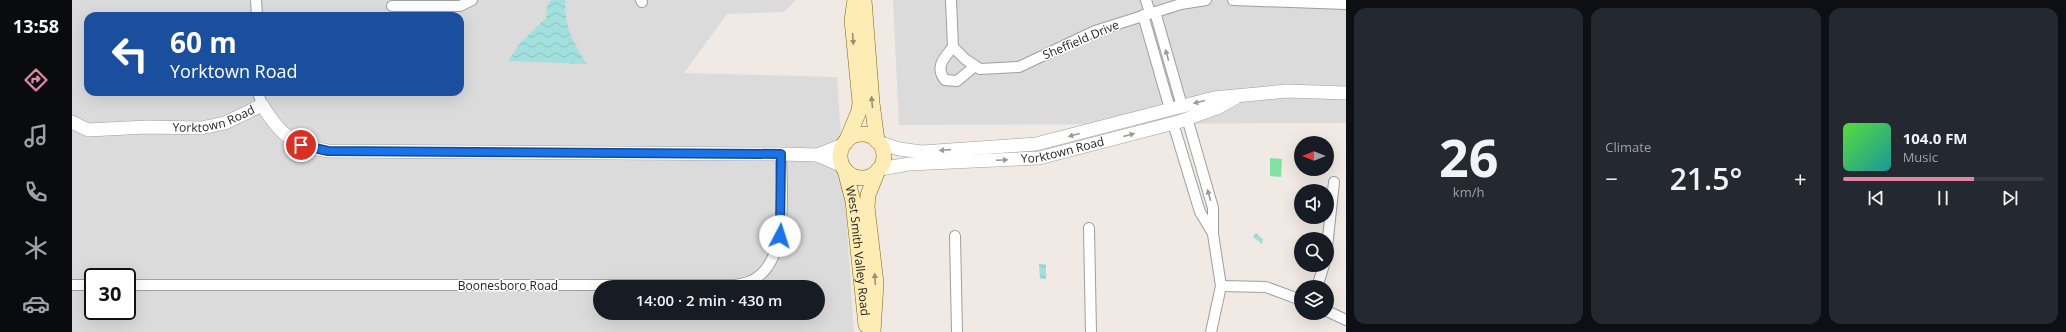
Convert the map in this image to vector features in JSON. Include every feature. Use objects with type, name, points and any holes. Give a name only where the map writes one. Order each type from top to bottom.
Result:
[{"type":"main road","points":[[855,0],[852,20],[860,102],[859,111],[840,158],[844,168],[852,176],[860,178],[872,175],[879,169],[884,155],[878,141],[872,103],[864,0]]},
{"type":"main road","points":[[845,143],[853,136],[862,135],[870,136],[878,141]]},
{"type":"main road","name":"West Smith Valley Road","points":[[844,168],[853,201],[868,332]]},
{"type":"main road","name":"West Smith Valley Road","points":[[873,332],[876,283],[867,208],[868,195],[879,169]]},
{"type":"street","points":[[256,0],[257,12]]},
{"type":"street","points":[[392,6],[460,6],[472,0]]},
{"type":"street","points":[[951,0],[953,47],[940,66],[940,74],[945,80],[957,81],[978,68],[953,47]]},
{"type":"street","points":[[1146,0],[1176,108]]},
{"type":"street","name":"Sheffield Drive","points":[[978,68],[1019,67],[1095,31],[1149,13],[1189,2],[1206,0]]},
{"type":"street","points":[[1233,0],[1346,4]]},
{"type":"street","name":"Yorktown Road","points":[[878,141],[899,149],[922,152],[1036,144],[1214,98],[1238,97],[1287,91],[1346,93]]},
{"type":"street","points":[[259,96],[262,105]]},
{"type":"street","name":"Yorktown Road","points":[[879,169],[909,164],[1038,158],[1173,123],[1218,108],[1238,97]]},
{"type":"street","name":"Yorktown Road","points":[[72,122],[88,130],[147,127],[201,128],[225,123],[262,105],[276,128],[294,142],[308,148],[328,151],[817,155],[844,168]]},
{"type":"street","points":[[1187,118],[1212,208],[1213,234],[1221,286],[1211,332]]},
{"type":"street","points":[[1173,123],[1200,212],[1213,234]]},
{"type":"street","name":"Yorktown Road","points":[[817,155],[845,143]]},
{"type":"street","name":"Boonesboro Road","points":[[136,285],[736,285],[752,280],[764,270],[778,246],[781,226],[781,154]]},
{"type":"street","points":[[1329,232],[1334,182]]},
{"type":"street","points":[[1089,228],[1091,332]]},
{"type":"street","points":[[955,236],[957,332]]},
{"type":"street","points":[[72,285],[84,285]]},
{"type":"street","points":[[1221,286],[1266,287],[1294,297]]},
{"type":"street","points":[[1334,314],[1346,320]]},
{"type":"shaded area","points":[[72,0],[796,0],[784,12],[727,14],[684,73],[837,77],[854,332],[72,332]]},
{"type":"shaded area","points":[[893,0],[1346,0],[1346,123],[899,125]]},
{"type":"green space","points":[[1270,158],[1282,159],[1281,177],[1270,176]]},
{"type":"water","points":[[551,0],[565,0],[566,19],[570,34],[587,64],[508,61],[521,42],[546,18],[547,6]]},
{"type":"water","points":[[1256,233],[1263,239],[1262,244],[1253,237]]},
{"type":"water","points":[[1039,264],[1046,264],[1046,279],[1040,279]]},
{"type":"route","points":[[301,145],[308,148],[328,151],[781,154],[780,236]]}]
